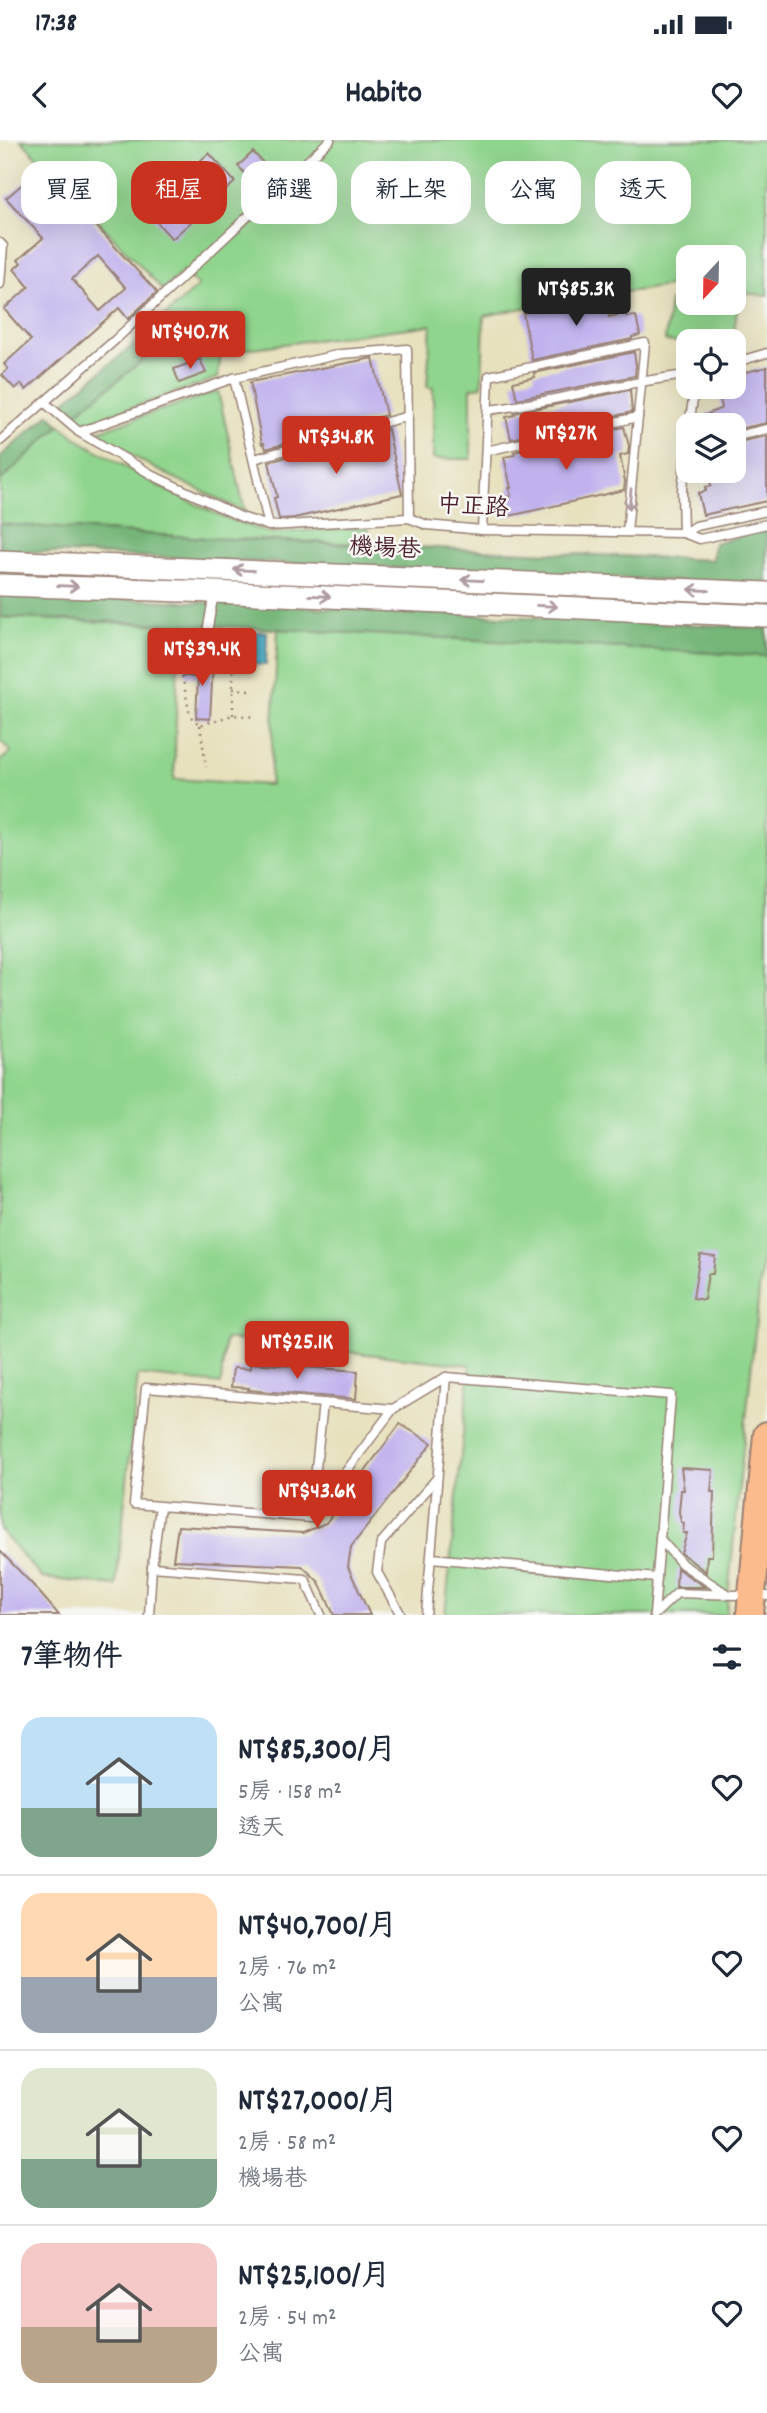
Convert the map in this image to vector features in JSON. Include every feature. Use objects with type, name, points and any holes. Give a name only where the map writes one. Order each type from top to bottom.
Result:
[{"type":"main road","points":[[749,1600],[767,1435]]},
{"type":"street","name":"機場巷","points":[[0,561],[767,593]]},
{"type":"street","name":"機場巷","points":[[0,585],[767,616]]},
{"type":"street","points":[[738,615],[739,592]]},
{"type":"lane","points":[[0,441],[115,340],[330,140]]},
{"type":"lane","points":[[0,243],[3,246],[0,284]]},
{"type":"lane","points":[[482,530],[489,376],[645,343],[627,532]]},
{"type":"lane","points":[[79,432],[234,378],[341,354],[407,349],[410,518]]},
{"type":"lane","points":[[746,359],[767,353]]},
{"type":"lane","points":[[488,410],[528,405],[643,380],[676,376]]},
{"type":"lane","points":[[234,378],[269,526]]},
{"type":"lane","name":"中正路","points":[[44,401],[79,432],[156,477],[241,517],[269,526],[410,518],[427,525],[482,530],[683,533],[699,539],[767,524]]},
{"type":"lane","points":[[254,459],[408,416]]},
{"type":"lane","points":[[485,451],[638,417]]},
{"type":"lane","points":[[746,434],[767,429]]},
{"type":"lane","points":[[683,483],[683,533]]},
{"type":"lane","name":"中正路","points":[[683,533],[696,526],[767,511]]},
{"type":"lane","points":[[206,663],[214,592]]},
{"type":"lane","points":[[426,1615],[446,1377]]},
{"type":"lane","points":[[311,1518],[393,1409],[446,1377],[671,1395],[654,1615],[677,1593],[749,1600]]},
{"type":"lane","points":[[311,1518],[134,1504],[146,1388],[393,1409]]},
{"type":"lane","points":[[311,1518],[323,1403]]},
{"type":"lane","points":[[401,1615],[377,1572],[382,1543],[438,1478]]},
{"type":"lane","points":[[149,1615],[160,1506]]},
{"type":"lane","points":[[660,1539],[682,1564],[749,1600]]},
{"type":"lane","points":[[431,1558],[657,1578]]},
{"type":"lane","points":[[152,1567],[305,1579],[321,1615]]},
{"type":"path","points":[[206,651],[179,659],[190,716],[200,724],[206,767]]},
{"type":"path","points":[[233,715],[233,669],[255,670]]},
{"type":"path","points":[[233,689],[250,690]]},
{"type":"path","points":[[200,724],[233,715],[257,716]]},
{"type":"green space","points":[[21,140],[767,140],[767,296],[746,293],[746,245],[676,245],[676,285],[542,304],[484,316],[482,386],[471,388],[471,459],[433,459],[433,388],[427,387],[431,325],[221,352],[218,378],[87,423],[71,417],[146,358],[132,346],[198,286],[183,271],[163,290],[101,224],[117,224],[117,161],[41,161]]},
{"type":"green space","points":[[670,301],[676,302],[676,315],[736,315],[734,329],[676,329],[676,342],[665,341]]},
{"type":"green space","points":[[132,346],[146,358],[71,417],[60,405]]},
{"type":"green space","points":[[218,391],[245,512],[158,470],[92,433]]},
{"type":"green space","points":[[49,414],[60,425],[0,481],[0,457]]},
{"type":"green space","points":[[60,425],[81,441],[166,490],[219,515],[269,533],[368,527],[369,544],[206,538],[0,524],[0,481]]},
{"type":"green space","points":[[0,524],[206,538],[712,560],[714,543],[767,529],[767,585],[0,550]]},
{"type":"green space","points":[[0,595],[767,628],[767,656],[278,629],[0,617]]},
{"type":"green space","points":[[0,617],[179,626],[174,779],[270,785],[278,629],[767,656],[767,1214],[726,1615],[445,1615],[470,1365],[225,1339],[221,1384],[138,1375],[116,1586],[42,1578],[0,1530],[0,761],[11,752],[0,740]]},
{"type":"water","points":[[218,631],[267,632],[266,665],[216,662]]},
{"type":"building","points":[[253,152],[261,161],[243,161]]},
{"type":"building","points":[[209,153],[216,161],[200,161]]},
{"type":"building","points":[[227,173],[235,182],[227,189]]},
{"type":"building","points":[[21,185],[21,214],[6,198]]},
{"type":"building","points":[[30,224],[95,224],[157,292],[128,319],[119,308],[26,390],[21,384],[15,389],[2,375],[8,369],[4,364],[31,340],[4,309],[29,287],[14,269],[21,263],[18,260],[43,238]],"holes":[[[98,256],[126,288],[100,311],[72,279]]]},
{"type":"building","points":[[159,224],[189,224],[172,239]]},
{"type":"building","points":[[606,298],[609,317],[626,313],[627,317],[636,316],[640,335],[532,360],[523,313]]},
{"type":"building","points":[[634,352],[635,376],[517,399],[513,382],[535,377],[534,373]]},
{"type":"building","points":[[373,358],[386,415],[266,449],[264,443],[262,444],[250,382]]},
{"type":"building","points":[[200,359],[206,373],[179,383],[174,369]]},
{"type":"building","points":[[767,367],[767,423],[746,427],[746,413],[710,413],[722,408],[720,399],[746,399],[746,372]]},
{"type":"building","points":[[630,390],[632,412],[511,439],[506,417],[515,415],[514,413]]},
{"type":"building","points":[[624,427],[629,446],[628,454],[620,456],[624,490],[505,517],[501,498],[511,496],[511,488],[504,457],[515,455],[514,452]]},
{"type":"building","points":[[388,429],[402,494],[279,519],[269,462]]},
{"type":"building","points":[[767,436],[767,501],[703,515],[698,493],[706,491],[705,487],[711,486],[710,483],[746,483],[746,440]]},
{"type":"building","points":[[186,662],[199,662],[202,668],[206,669],[213,663],[210,719],[196,718],[198,677],[185,676]]},
{"type":"building","points":[[700,1254],[715,1256],[713,1274],[708,1274],[704,1300],[693,1298]]},
{"type":"building","points":[[250,1363],[358,1371],[356,1399],[231,1387],[233,1368],[250,1369]]},
{"type":"building","points":[[400,1424],[432,1443],[351,1547],[348,1567],[370,1615],[334,1615],[319,1582],[302,1566],[173,1560],[178,1526],[303,1533],[326,1523]]},
{"type":"building","points":[[681,1468],[713,1470],[712,1556],[707,1556],[706,1572],[681,1553],[687,1533],[683,1533],[684,1523],[681,1522],[679,1512],[681,1490],[684,1490]]},
{"type":"building","points":[[0,1551],[32,1584],[59,1615],[0,1615]]},
{"type":"building","points":[[678,1569],[705,1587],[676,1587]]}]
